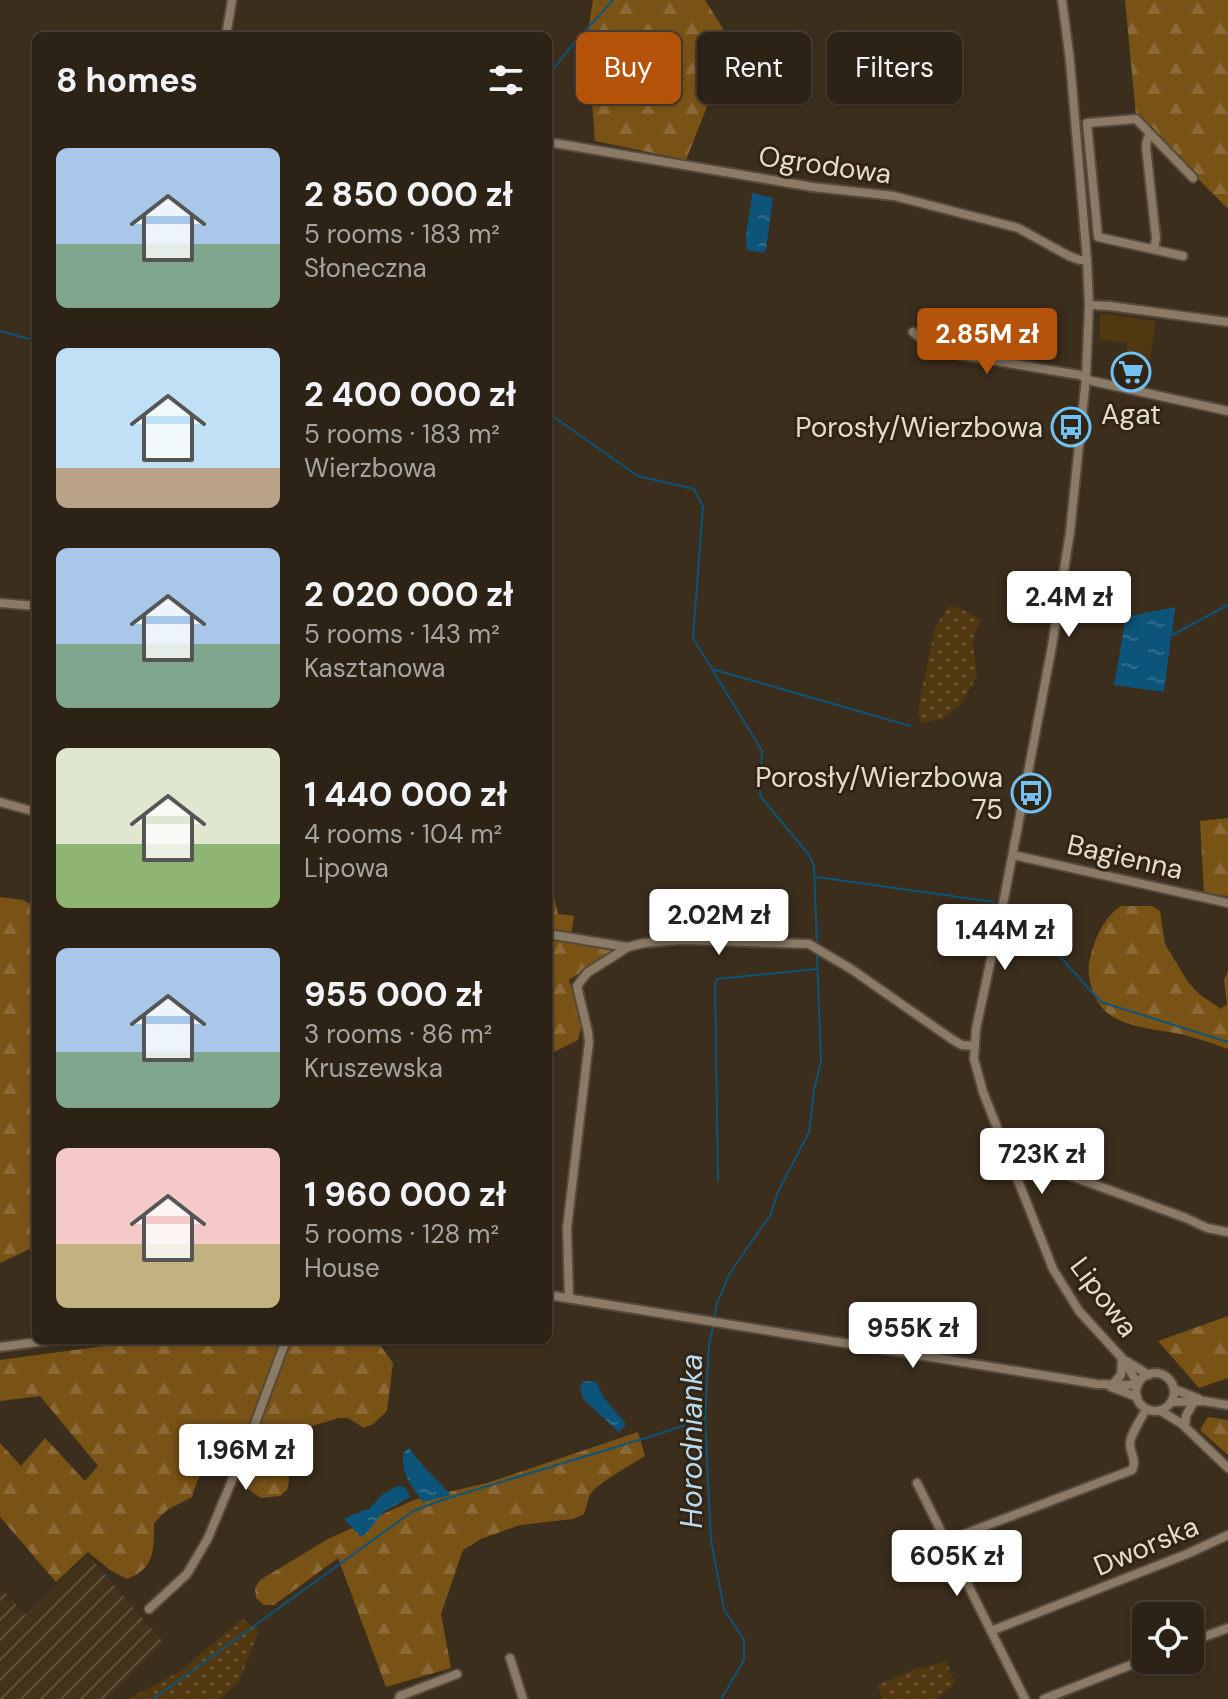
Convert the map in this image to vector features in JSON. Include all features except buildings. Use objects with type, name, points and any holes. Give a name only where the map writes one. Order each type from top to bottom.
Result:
[{"type":"street","points":[[227,32],[232,0]]},
{"type":"street","name":"Lipowa","points":[[1062,0],[1087,260],[1086,378],[1070,532],[1052,646],[1013,855],[976,1029],[974,1059],[983,1092],[1046,1252],[1064,1288],[1079,1311],[1122,1358],[1138,1384]]},
{"type":"street","points":[[1075,124],[1136,119],[1193,178]]},
{"type":"street","points":[[1087,123],[1098,237]]},
{"type":"street","points":[[1150,134],[1146,147],[1156,238],[1154,249]]},
{"type":"street","name":"Ogrodowa","points":[[552,143],[813,187],[894,196],[1018,228],[1069,256],[1087,260]]},
{"type":"street","points":[[1085,238],[1098,237],[1183,256]]},
{"type":"street","points":[[1089,305],[1228,322]]},
{"type":"street","points":[[913,332],[942,352],[1080,375],[1228,411]]},
{"type":"street","points":[[0,603],[32,606]]},
{"type":"street","points":[[0,802],[32,811]]},
{"type":"street","name":"Bagienna","points":[[1013,855],[1228,903]]},
{"type":"street","points":[[552,935],[628,947]]},
{"type":"street","points":[[569,1298],[567,1228],[589,1042],[577,986],[587,973],[628,947],[681,940],[749,941],[816,948],[953,1040],[974,1046]]},
{"type":"street","points":[[1011,1163],[1027,1160],[1207,1228],[1228,1232]]},
{"type":"street","points":[[552,1296],[1110,1385],[1138,1384],[1149,1375],[1157,1374],[1167,1378],[1174,1389],[1199,1401]]},
{"type":"street","points":[[0,1347],[32,1343]]},
{"type":"street","points":[[149,1609],[187,1574],[208,1538],[285,1344]]},
{"type":"street","name":"Lipowa","points":[[1122,1358],[1149,1375]]},
{"type":"street","name":"Lipowa","points":[[1110,1385],[1121,1375],[1122,1358]]},
{"type":"street","points":[[1137,1397],[1138,1384]]},
{"type":"street","points":[[1110,1385],[1137,1397],[1146,1409],[1161,1411],[1183,1425],[1228,1468]]},
{"type":"street","points":[[1161,1411],[1171,1402],[1174,1389]]},
{"type":"street","points":[[1183,1425],[1186,1416],[1199,1401]]},
{"type":"street","points":[[1171,1402],[1199,1401],[1228,1405]]},
{"type":"street","points":[[1171,1402],[1183,1425]]},
{"type":"street","points":[[946,1541],[1132,1470],[1135,1462],[1131,1439],[1146,1409]]},
{"type":"street","points":[[917,1483],[1025,1699]]},
{"type":"street","name":"Dworska","points":[[991,1631],[1228,1535]]},
{"type":"street","points":[[1204,1637],[1228,1628]]},
{"type":"street","points":[[510,1658],[523,1699]]},
{"type":"street","points":[[1044,1699],[1132,1664]]},
{"type":"street","points":[[399,1699],[457,1674]]},
{"type":"shaded area","points":[[1100,313],[1156,321],[1150,359],[1127,357],[1127,343],[1100,340]]},
{"type":"shaded area","points":[[948,606],[957,607],[982,620],[973,642],[977,676],[961,704],[943,719],[921,723],[918,714],[935,628]]},
{"type":"shaded area","points":[[88,1555],[163,1642],[106,1699],[0,1699],[0,1587],[26,1615]]},
{"type":"shaded area","points":[[242,1619],[259,1630],[239,1682],[220,1699],[128,1699],[179,1672]]},
{"type":"shaded area","points":[[946,1661],[955,1684],[936,1699],[883,1699],[877,1685]]},
{"type":"green space","points":[[593,0],[705,0],[725,32],[697,32],[697,104],[708,104],[686,160],[595,141],[592,104],[681,104],[681,32],[588,32]]},
{"type":"green space","points":[[1125,0],[1228,0],[1228,209],[1136,116]]},
{"type":"green space","points":[[1228,818],[1228,896],[1204,893],[1200,821]]},
{"type":"green space","points":[[552,887],[558,914],[574,916],[570,941],[616,950],[569,980],[582,1024],[578,1040],[552,1053]]},
{"type":"green space","points":[[0,897],[23,900],[32,905],[32,1248],[0,1263]]},
{"type":"green space","points":[[1121,906],[1152,906],[1160,911],[1165,944],[1188,982],[1221,1009],[1227,1004],[1224,980],[1228,971],[1228,1049],[1186,1036],[1128,1024],[1106,1012],[1098,1002],[1089,978],[1090,959],[1101,930]]},
{"type":"green space","points":[[1228,1316],[1228,1378],[1199,1388],[1158,1341]]},
{"type":"green space","points":[[119,1344],[379,1344],[393,1363],[387,1411],[373,1424],[364,1428],[348,1418],[339,1418],[302,1429],[287,1439],[285,1452],[289,1481],[287,1490],[280,1496],[261,1498],[219,1462],[213,1464],[201,1475],[192,1497],[167,1510],[154,1523],[153,1550],[143,1570],[127,1579],[88,1552],[56,1582],[0,1517],[0,1443],[21,1466],[45,1438],[85,1481],[98,1466],[40,1396],[0,1401],[0,1360]]},
{"type":"green space","points":[[1208,1417],[1228,1420],[1228,1455],[1200,1430]]},
{"type":"green space","points":[[638,1432],[645,1456],[593,1491],[584,1514],[573,1519],[520,1525],[481,1539],[463,1550],[441,1614],[451,1668],[386,1687],[338,1558],[274,1605],[264,1605],[256,1598],[255,1588],[260,1580],[328,1539],[414,1500],[487,1483]]},
{"type":"water","points":[[752,193],[773,198],[764,253],[747,250]]},
{"type":"water","points":[[1175,607],[1164,692],[1114,685],[1126,617]]},
{"type":"water","points":[[583,1381],[596,1382],[604,1398],[626,1424],[619,1432],[583,1399],[580,1389]]},
{"type":"water","points":[[409,1448],[451,1495],[423,1502],[405,1473],[404,1452]]},
{"type":"water","points":[[397,1486],[405,1487],[410,1497],[383,1512],[365,1535],[360,1536],[344,1519],[369,1509],[382,1495]]},
{"type":"waterway","points":[[552,72],[613,0]]},
{"type":"waterway","name":"Horodnianka","points":[[0,331],[32,340]]},
{"type":"waterway","name":"Horodnianka","points":[[552,416],[638,476],[694,489],[703,507],[693,638],[762,751],[760,796],[809,855],[814,866],[817,946]]},
{"type":"waterway","points":[[1172,635],[1228,605]]},
{"type":"waterway","points":[[712,669],[910,726]]},
{"type":"waterway","points":[[817,877],[994,902]]},
{"type":"waterway","points":[[1013,905],[1101,1002],[1228,1042]]},
{"type":"waterway","name":"Horodnianka","points":[[714,1320],[717,1303],[730,1273],[771,1214],[777,1194],[809,1132],[821,1061],[817,953]]},
{"type":"waterway","points":[[718,1181],[715,983],[717,979],[817,969]]},
{"type":"waterway","name":"Horodnianka","points":[[713,1327],[709,1345],[705,1418],[711,1541],[724,1609],[744,1640],[744,1660],[721,1699]]},
{"type":"waterway","points":[[153,1699],[413,1511],[704,1419]]},
{"type":"place","name":"Agat","points":[[1131,372]]},
{"type":"place","name":"Porosły/Wierzbowa","points":[[1071,427]]},
{"type":"place","name":"Porosły/Wierzbowa 75","points":[[1031,793]]}]
